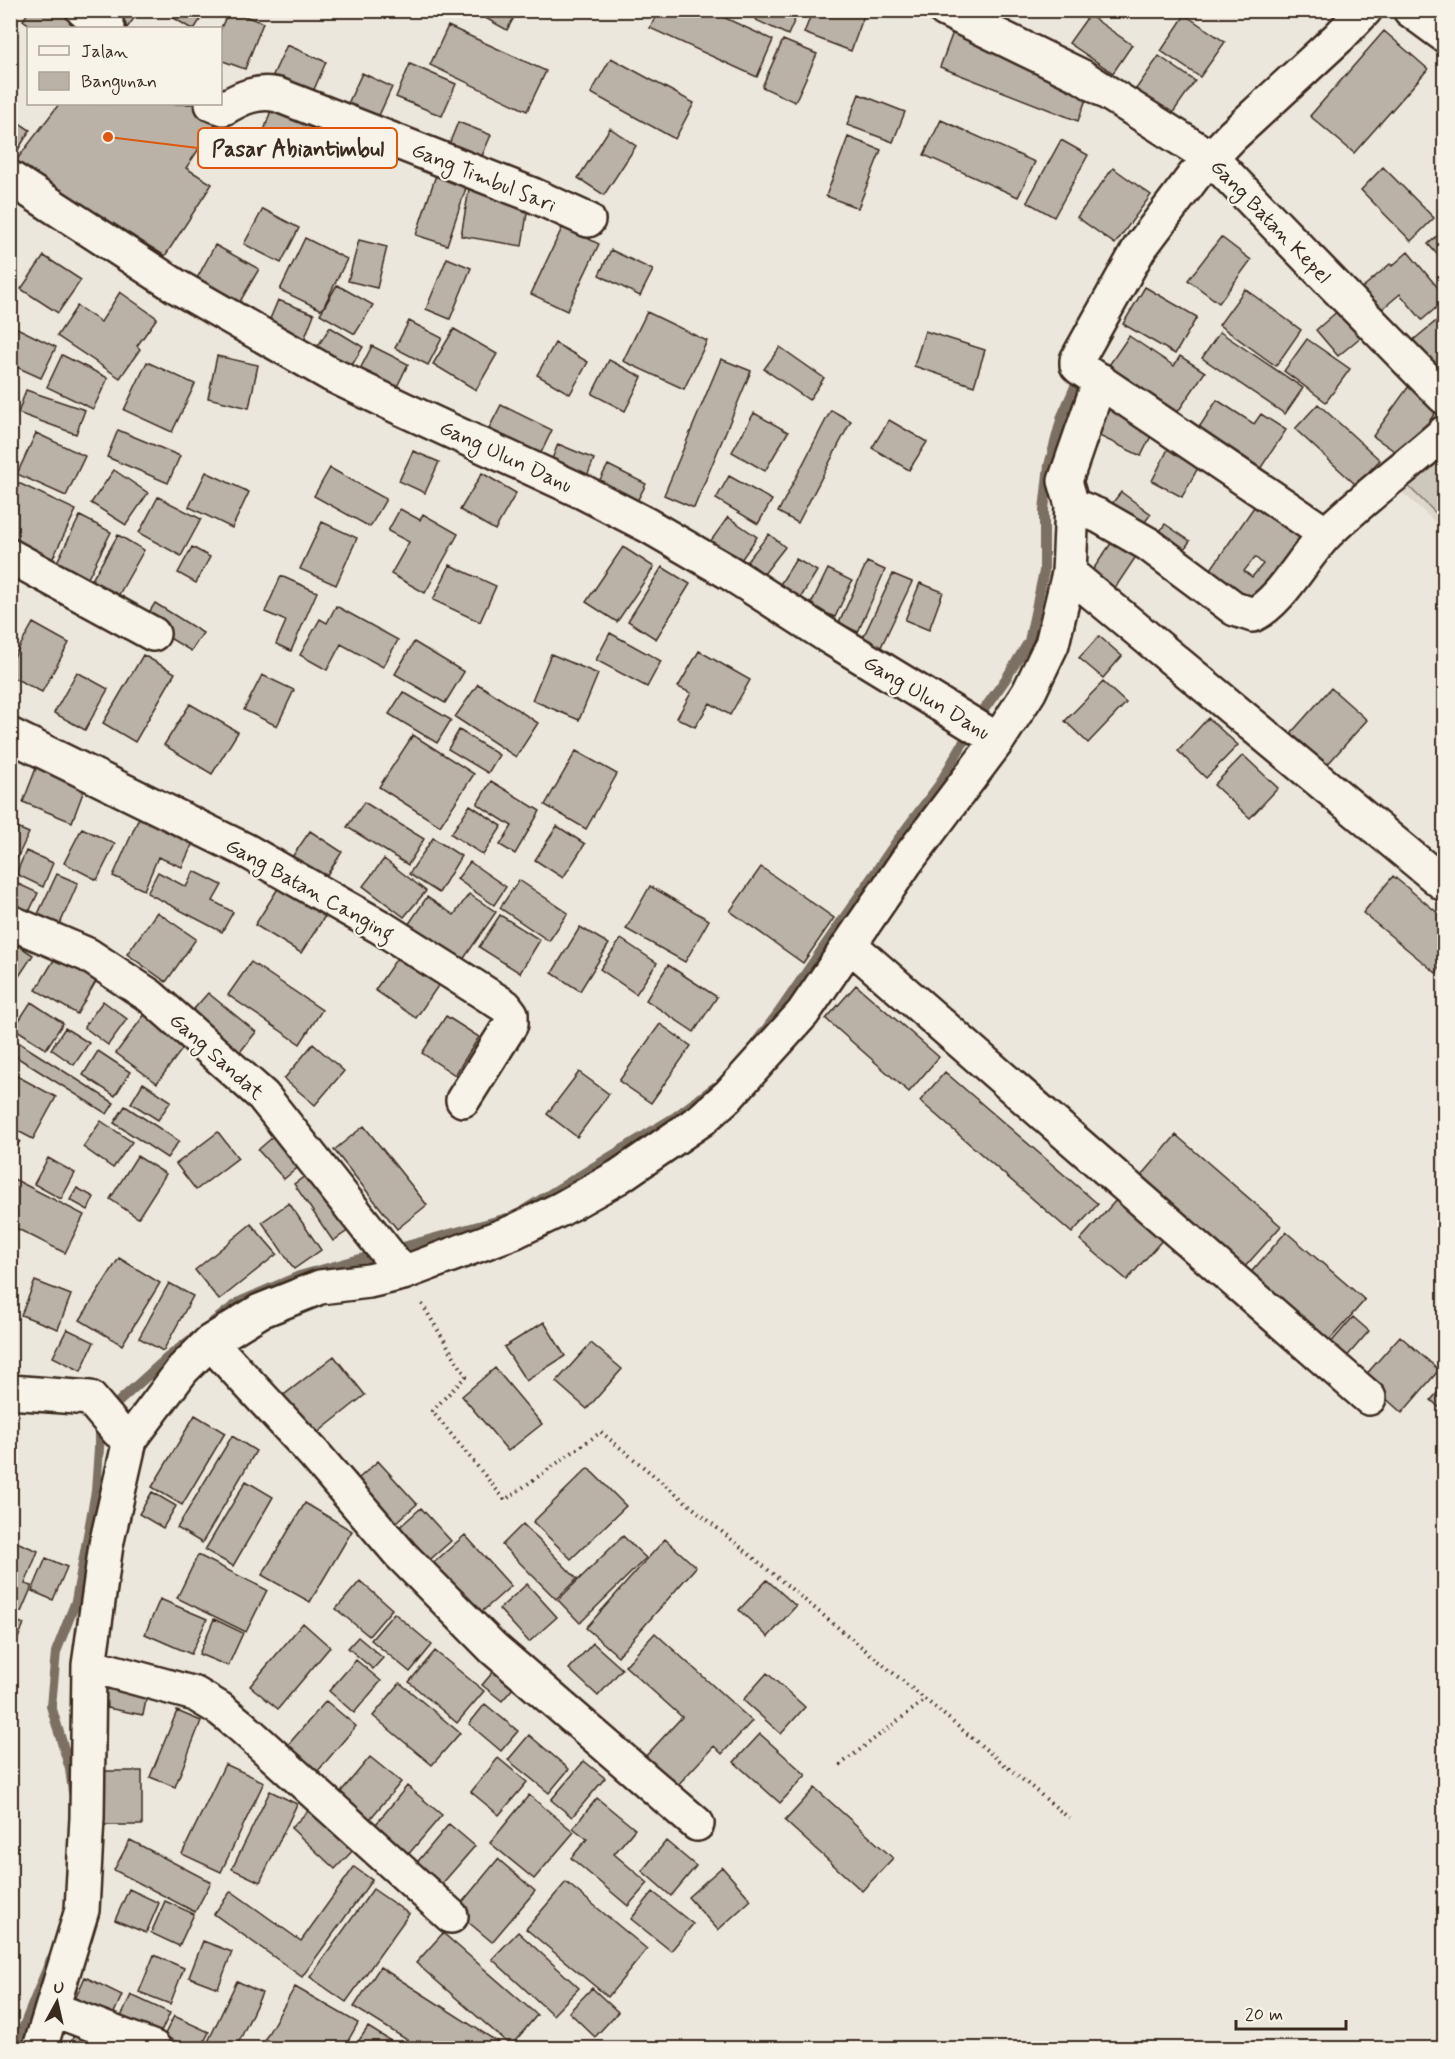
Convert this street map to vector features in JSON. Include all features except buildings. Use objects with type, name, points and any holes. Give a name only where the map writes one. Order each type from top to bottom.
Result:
[{"type":"street","points":[[83,10],[107,27]]},
{"type":"street","name":"Gang Batan Kepel","points":[[945,10],[1081,76],[1218,165],[1444,397]]},
{"type":"street","points":[[1326,534],[1077,365],[1077,360],[1139,249],[1175,198],[1218,165],[1365,10]]},
{"type":"street","points":[[1410,10],[1444,35]]},
{"type":"street","name":"Gang Timbul Sari","points":[[215,105],[224,108],[254,94],[264,92],[278,94],[533,195],[588,220]]},
{"type":"street","name":"Gang Ulun Danu","points":[[10,178],[176,286],[320,368],[583,492],[647,525],[730,573],[831,638],[979,728]]},
{"type":"street","points":[[40,2049],[82,1910],[87,1818],[89,1665],[124,1436],[210,1342],[260,1311],[320,1287],[369,1281],[392,1258],[513,1232],[561,1209],[618,1177],[700,1120],[729,1095],[803,1013],[850,945],[906,862],[979,728],[1029,692],[1052,644],[1069,573],[1072,505],[1065,481],[1090,374]]},
{"type":"street","points":[[1072,505],[1099,516],[1148,544],[1235,609],[1253,615],[1264,610],[1326,534],[1444,433]]},
{"type":"street","points":[[10,556],[153,634]]},
{"type":"street","points":[[1069,573],[1444,884]]},
{"type":"street","name":"Gang Batan Canging","points":[[10,735],[244,850],[382,928],[505,1006],[511,1014],[511,1024],[463,1100]]},
{"type":"street","name":"Gang Sandat","points":[[10,922],[88,955],[150,996],[263,1096],[392,1258]]},
{"type":"street","points":[[850,945],[1369,1398]]},
{"type":"street","points":[[210,1342],[314,1454],[401,1555],[493,1648],[697,1824]]},
{"type":"street","points":[[10,1392],[90,1398],[124,1436]]},
{"type":"street","points":[[89,1665],[195,1694],[220,1709],[451,1916]]},
{"type":"street","points":[[53,2009],[154,2049]]},
{"type":"path","points":[[392,1258],[466,1376],[432,1411],[505,1500],[601,1432],[1069,1818]]},
{"type":"path","points":[[840,1765],[925,1700]]},
{"type":"shaded area","points":[[1444,438],[1444,530],[1395,486]]},
{"type":"shaded area","points":[[1444,443],[1444,521],[1405,483]]},
{"type":"waterway","points":[[757,1041],[896,842],[939,785],[975,722],[1029,641],[1044,571],[1044,510],[1049,465],[1062,416],[1081,373]]},
{"type":"waterway","points":[[524,1210],[675,1117],[715,1087]]},
{"type":"waterway","points":[[213,1322],[239,1302],[299,1276],[507,1218]]},
{"type":"waterway","points":[[73,1792],[70,1769],[51,1706],[56,1652],[76,1601],[96,1491],[100,1434],[114,1406],[194,1337]]},
{"type":"waterway","points":[[15,2048],[51,1959]]},
{"type":"place","name":"Pasar Abiantimbul","points":[[108,137]]}]
